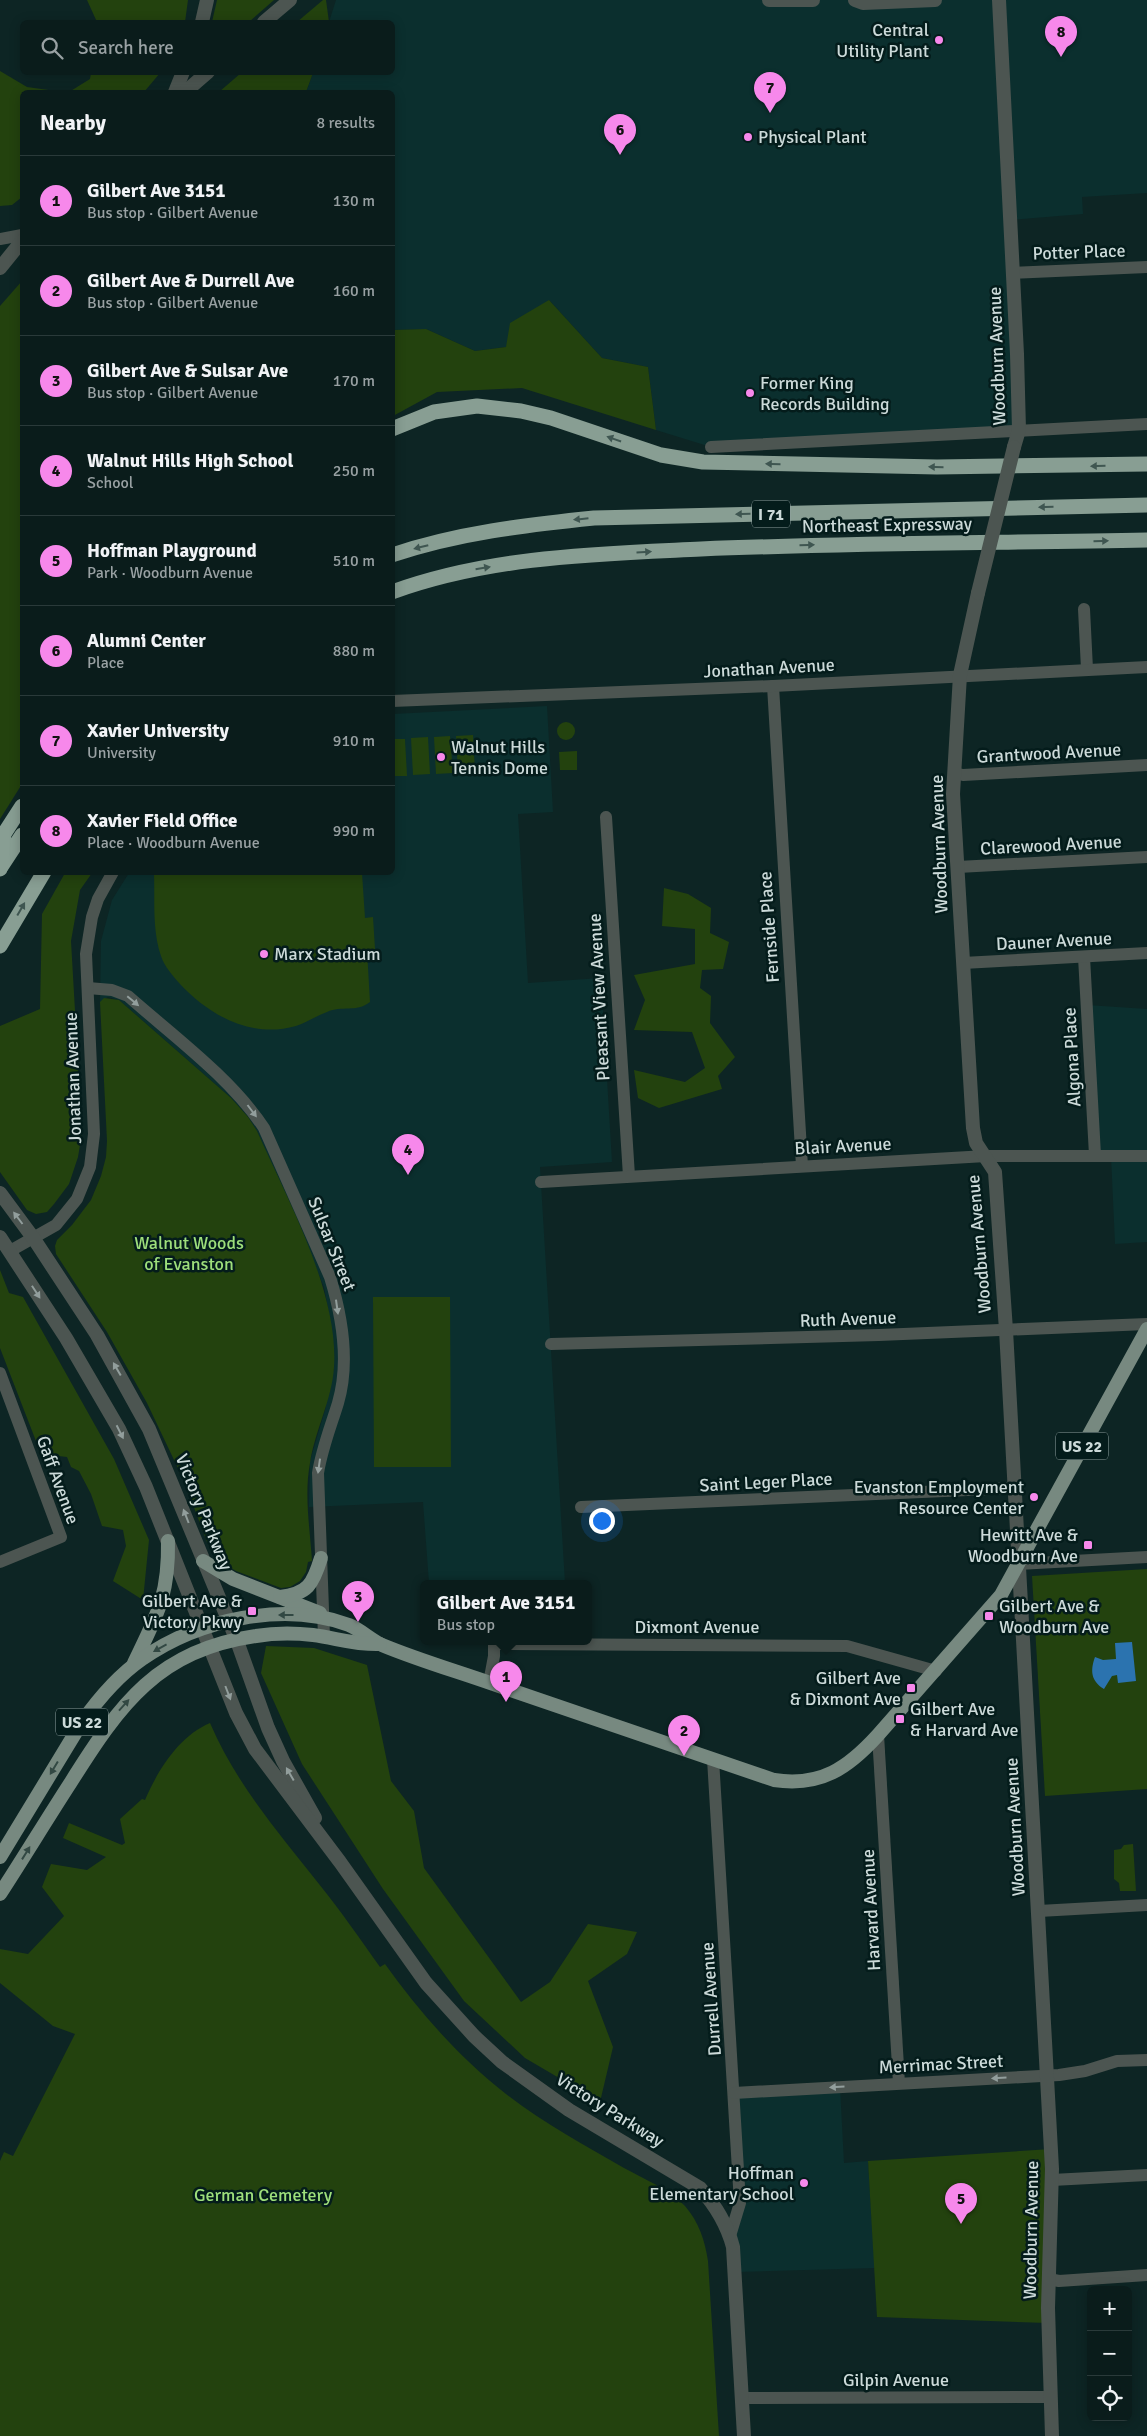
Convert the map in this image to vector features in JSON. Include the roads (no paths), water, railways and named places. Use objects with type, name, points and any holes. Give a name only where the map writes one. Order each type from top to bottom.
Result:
[{"type":"highway","points":[[395,428],[434,412],[477,406],[521,410],[551,418],[661,456],[703,462],[937,467],[1147,464]]},
{"type":"highway","name":"Northeast Expressway","points":[[395,554],[458,538],[522,525],[594,518],[1147,505]]},
{"type":"highway","name":"Northeast Expressway","points":[[395,591],[418,583],[471,570],[539,559],[599,554],[788,546],[1147,540]]},
{"type":"highway","points":[[0,869],[4,834],[20,809]]},
{"type":"highway","points":[[0,869],[20,838]]},
{"type":"highway","points":[[0,946],[42,875]]},
{"type":"main road","name":"US 22","points":[[0,1856],[82,1722],[106,1692],[133,1666],[170,1643],[204,1629],[257,1616],[323,1617],[350,1626],[381,1644],[488,1683],[774,1780],[803,1782],[818,1780],[860,1755],[1001,1595],[1147,1329]]},
{"type":"main road","points":[[133,1666],[160,1610],[168,1573],[168,1541]]},
{"type":"main road","points":[[279,1597],[295,1595],[309,1586],[315,1577],[321,1558]]},
{"type":"main road","points":[[203,1561],[233,1579],[323,1617]]},
{"type":"main road","name":"US 22","points":[[0,1894],[115,1715],[159,1673],[196,1651],[236,1640],[270,1635],[324,1637],[361,1644],[381,1644]]},
{"type":"street","points":[[202,20],[207,0]]},
{"type":"street","points":[[266,20],[290,0]]},
{"type":"street","points":[[769,0],[813,0]]},
{"type":"street","points":[[856,0],[863,3],[935,0]]},
{"type":"street","name":"Woodburn Avenue","points":[[999,0],[1019,430],[978,593],[960,675],[953,794],[973,1128],[976,1143],[995,1172],[1006,1330],[1013,1488],[1048,2076],[1052,2180],[1049,2279],[1049,2397],[1052,2436]]},
{"type":"street","points":[[177,90],[182,75]]},
{"type":"street","points":[[187,90],[205,75]]},
{"type":"street","points":[[0,239],[20,235]]},
{"type":"street","points":[[0,268],[20,243]]},
{"type":"street","name":"Potter Place","points":[[1013,273],[1147,267]]},
{"type":"street","points":[[711,447],[1147,424]]},
{"type":"street","points":[[1084,609],[1087,669]]},
{"type":"street","name":"Jonathan Avenue","points":[[395,701],[773,686],[1147,667]]},
{"type":"street","name":"Fernside Place","points":[[773,686],[802,1166]]},
{"type":"street","name":"Grantwood Avenue","points":[[954,773],[963,775],[1147,765]]},
{"type":"street","name":"Pleasant View Avenue","points":[[606,817],[629,1176]]},
{"type":"street","name":"Clarewood Avenue","points":[[958,867],[1147,857]]},
{"type":"street","name":"Jonathan Avenue","points":[[10,1252],[56,1225],[69,1211],[84,1186],[90,1167],[94,1134],[86,954],[92,917],[98,899],[111,875]]},
{"type":"street","name":"Dauner Avenue","points":[[963,963],[1147,953]]},
{"type":"street","name":"Algona Place","points":[[1084,957],[1095,1155]]},
{"type":"street","name":"Sulsar Street","points":[[88,988],[112,990],[128,996],[228,1084],[247,1105],[264,1128],[330,1277],[336,1297],[344,1363],[338,1402],[321,1454],[318,1473],[324,1637]]},
{"type":"street","name":"Blair Avenue","points":[[541,1182],[986,1156],[1147,1156]]},
{"type":"street","name":"Victory Parkway","points":[[0,1193],[34,1239],[97,1335],[127,1386],[149,1429],[229,1622],[268,1728],[283,1761],[340,1862]]},
{"type":"street","name":"Victory Parkway","points":[[0,1236],[66,1338],[119,1429],[146,1487],[236,1713],[255,1749],[340,1862],[426,1983],[474,2036],[502,2062],[569,2110],[700,2188],[716,2207],[730,2236],[735,2272],[744,2436]]},
{"type":"street","name":"Ruth Avenue","points":[[551,1344],[1147,1324]]},
{"type":"street","name":"Gaff Avenue","points":[[0,1373],[62,1538],[0,1562]]},
{"type":"street","name":"Saint Leger Place","points":[[581,1507],[1013,1488]]},
{"type":"street","points":[[1018,1564],[1147,1557]]},
{"type":"street","name":"Dixmont Avenue","points":[[488,1683],[494,1656],[494,1645]]},
{"type":"street","name":"Dixmont Avenue","points":[[592,1645],[848,1646],[936,1671]]},
{"type":"street","name":"Harvard Avenue","points":[[878,1736],[899,2083]]},
{"type":"street","name":"Durrell Avenue","points":[[713,1759],[740,2203],[730,2236]]},
{"type":"street","points":[[1039,1911],[1147,1904]]},
{"type":"street","name":"Merrimac Street","points":[[734,2093],[1048,2076],[1085,2072],[1117,2062],[1147,2060]]},
{"type":"street","points":[[1052,2180],[1147,2175]]},
{"type":"street","points":[[1049,2279],[1059,2281],[1147,2275]]},
{"type":"street","name":"Gilpin Avenue","points":[[743,2398],[1049,2397]]},
{"type":"water","points":[[1132,1642],[1136,1681],[1118,1683],[1117,1675],[1112,1676],[1104,1689],[1094,1679],[1092,1667],[1095,1657],[1103,1660],[1116,1659],[1115,1643]]},
{"type":"place","name":"Central Utility Plant","points":[[939,40]]},
{"type":"place","name":"Xavier Field Office","points":[[1061,57]]},
{"type":"place","name":"Xavier University","points":[[770,113]]},
{"type":"place","name":"Physical Plant","points":[[748,137]]},
{"type":"place","name":"Alumni Center","points":[[620,155]]},
{"type":"place","name":"Former King Records Building","points":[[750,393]]},
{"type":"place","name":"Walnut Hills Tennis Dome","points":[[441,757]]},
{"type":"place","name":"Marx Stadium","points":[[264,954]]},
{"type":"place","name":"Walnut Hills High School","points":[[408,1175]]},
{"type":"place","name":"Evanston Employment Resource Center","points":[[1034,1497]]},
{"type":"place","name":"Hewitt Ave & Woodburn Ave","points":[[1088,1545]]},
{"type":"place","name":"Gilbert Ave & Victory Pkwy","points":[[252,1611]]},
{"type":"place","name":"Gilbert Ave & Woodburn Ave","points":[[989,1616]]},
{"type":"place","name":"Gilbert Ave & Sulsar Ave","points":[[358,1622]]},
{"type":"place","name":"Gilbert Ave & Dixmont Ave","points":[[911,1688]]},
{"type":"place","name":"Gilbert Ave 3151","points":[[506,1702]]},
{"type":"place","name":"Gilbert Ave & Harvard Ave","points":[[900,1719]]},
{"type":"place","name":"Gilbert Ave & Durrell Ave","points":[[684,1756]]},
{"type":"place","name":"Hoffman Elementary School","points":[[804,2183]]},
{"type":"place","name":"Hoffman Playground","points":[[961,2224]]},
{"type":"park label","name":"Walnut Woods of Evanston","points":[[189,1253]]},
{"type":"park label","name":"German Cemetery","points":[[263,2195]]}]
